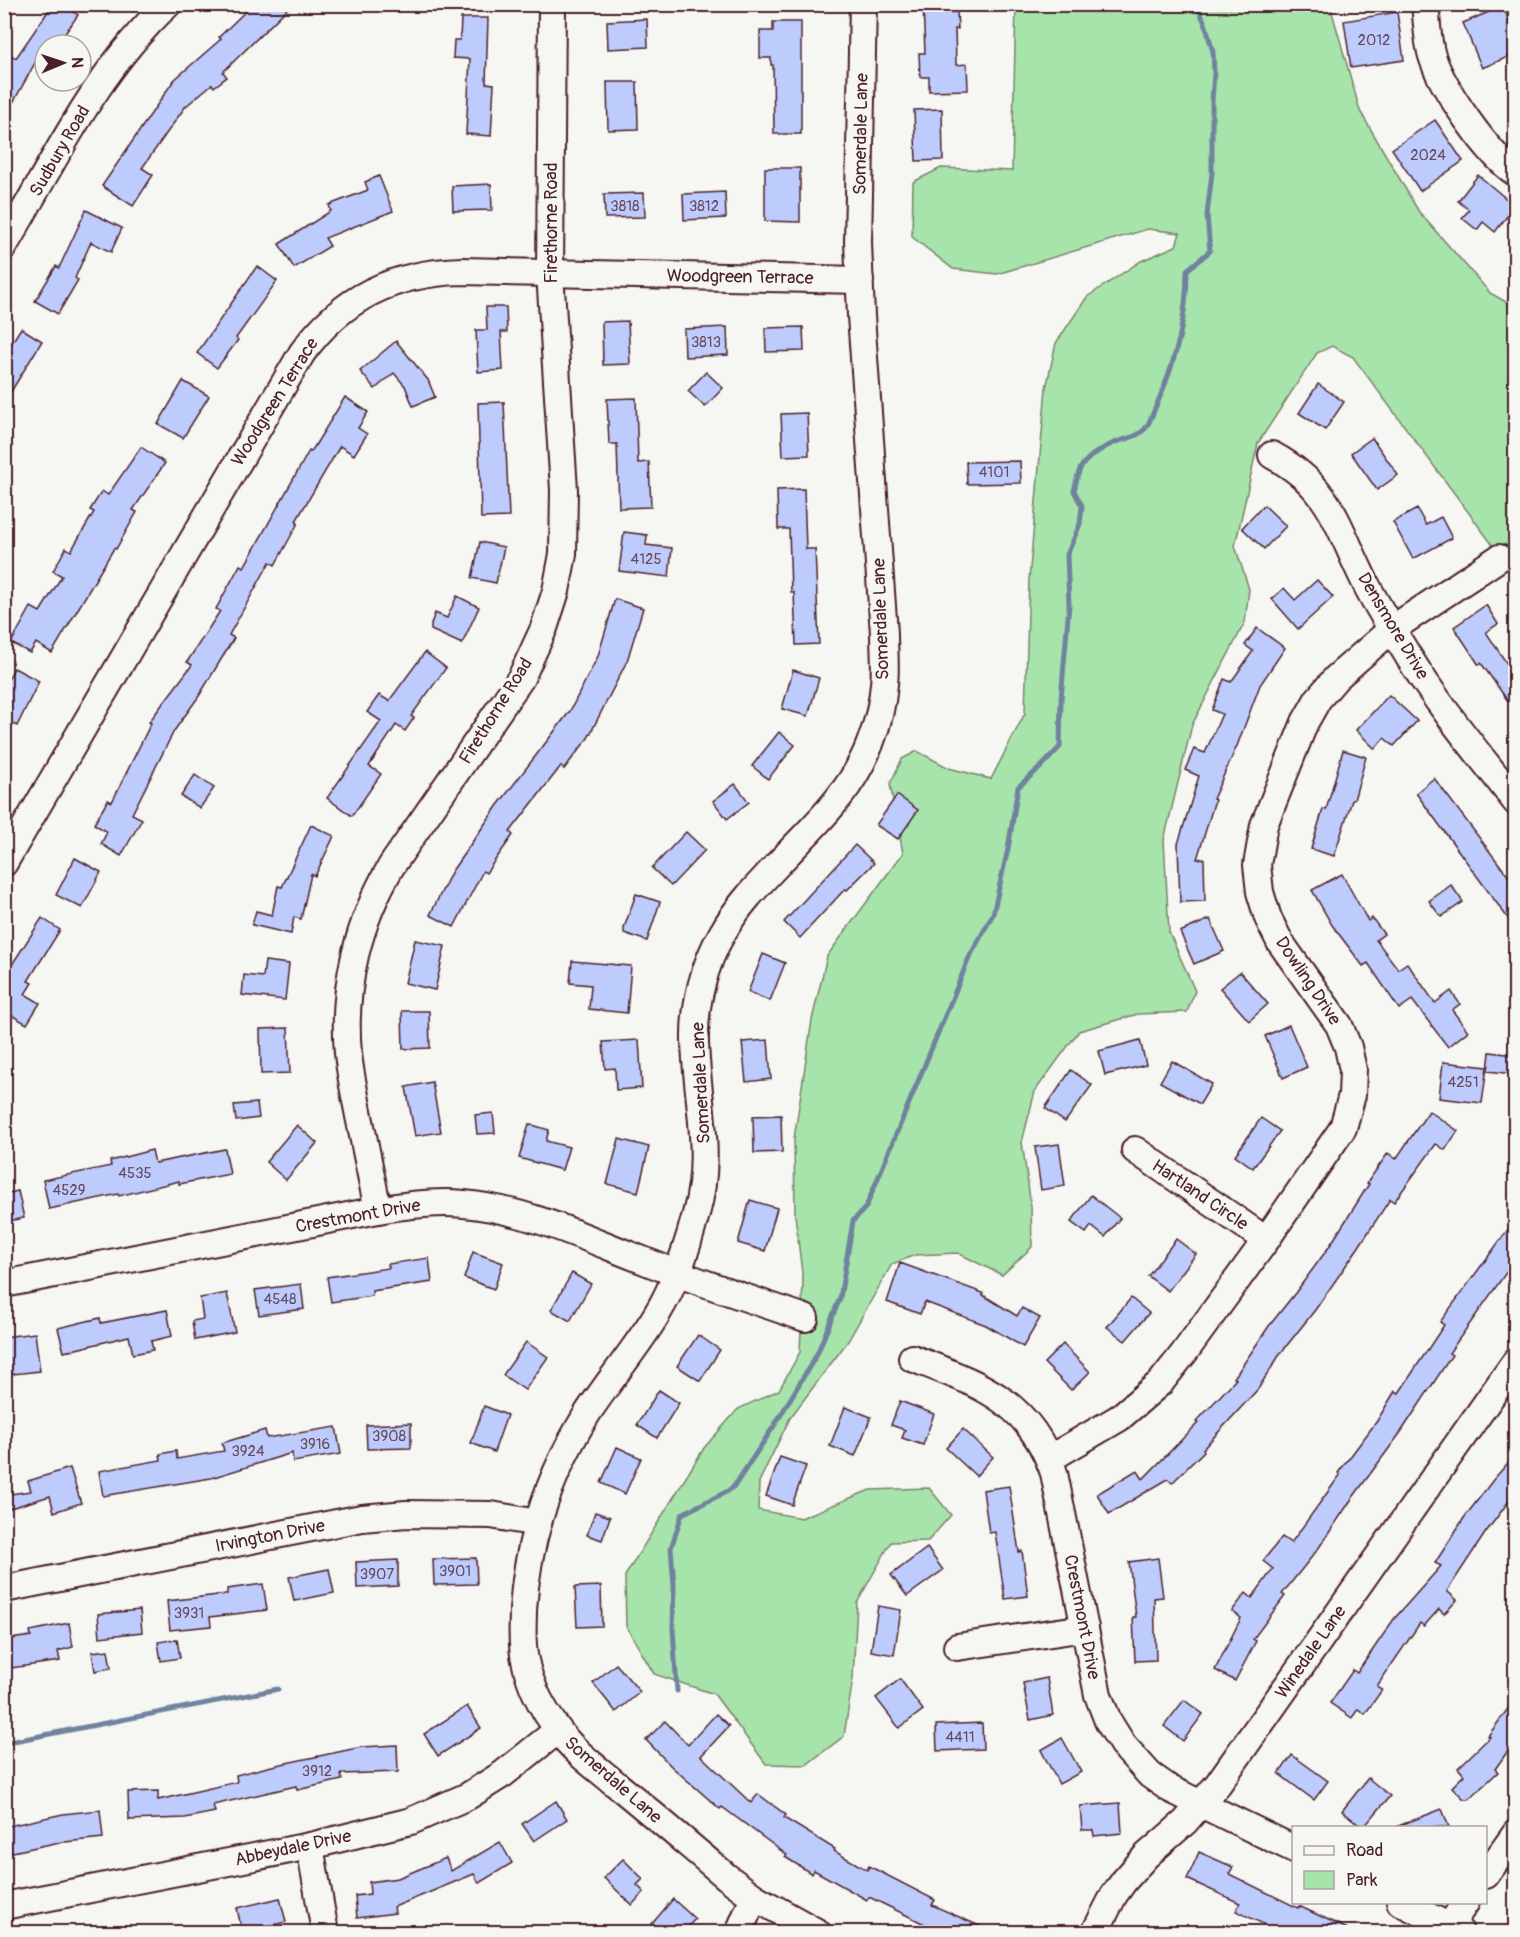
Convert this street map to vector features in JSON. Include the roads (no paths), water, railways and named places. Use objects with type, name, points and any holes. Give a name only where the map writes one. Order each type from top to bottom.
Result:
[{"type":"street","name":"Sudbury Road","points":[[4,246],[108,72],[168,4]]},
{"type":"street","name":"Firethorne Road","points":[[378,1210],[348,1053],[346,1014],[359,936],[382,882],[521,678],[544,628],[556,591],[563,554],[565,515],[550,273],[552,4]]},
{"type":"street","name":"Somerdale Lane","points":[[817,1932],[754,1897],[727,1877],[566,1740],[540,1703],[534,1689],[524,1659],[522,1637],[528,1564],[551,1484],[571,1440],[597,1398],[657,1314],[677,1274],[699,1205],[703,1182],[705,1131],[695,1029],[707,968],[723,932],[742,903],[840,797],[849,784],[867,750],[878,717],[884,684],[884,633],[858,230],[863,4]]},
{"type":"street","points":[[1425,4],[1432,55],[1444,82],[1473,128],[1493,154],[1515,173]]},
{"type":"street","name":"Woodgreen Terrace","points":[[4,862],[296,363],[320,330],[342,310],[365,294],[391,282],[418,274],[462,270],[860,280]]},
{"type":"street","name":"Densmore Drive","points":[[1272,455],[1289,464],[1309,480],[1325,499],[1371,595],[1411,661],[1515,802]]},
{"type":"street","name":"Dowling Drive","points":[[1049,1459],[1119,1418],[1161,1382],[1266,1240],[1343,1128],[1352,1095],[1353,1070],[1348,1047],[1339,1025],[1280,942],[1268,918],[1260,892],[1257,865],[1260,839],[1305,722],[1318,699],[1336,678],[1392,629],[1499,558]]},
{"type":"street","name":"Hartland Circle","points":[[1135,1150],[1266,1240]]},
{"type":"street","name":"Crestmont Drive","points":[[4,1284],[378,1210],[425,1203],[463,1203],[526,1216],[677,1274],[805,1318]]},
{"type":"street","name":"Crestmont Drive","points":[[912,1358],[972,1382],[1004,1400],[1030,1425],[1049,1459],[1054,1473],[1098,1695],[1108,1721],[1123,1745],[1150,1775],[1170,1790],[1292,1849]]},
{"type":"street","name":"Winedale Lane","points":[[1095,1932],[1124,1881],[1146,1856],[1185,1822],[1201,1804],[1515,1360]]},
{"type":"street","name":"Irvington Drive","points":[[4,1589],[362,1518],[406,1514],[491,1515],[538,1523]]},
{"type":"street","points":[[957,1647],[1085,1628]]},
{"type":"street","name":"Abbeydale Drive","points":[[4,1906],[310,1846],[411,1821],[449,1805],[503,1774],[558,1730]]},
{"type":"street","points":[[1487,1872],[1515,1833]]},
{"type":"street","points":[[310,1846],[325,1932]]},
{"type":"street","points":[[739,1932],[754,1897]]},
{"type":"street","points":[[1404,1904],[1454,1930],[1465,1904]]},
{"type":"waterway","points":[[677,1691],[671,1548],[682,1514],[728,1491],[735,1485],[776,1423],[817,1354],[840,1298],[853,1221],[866,1207],[969,958],[993,914],[1008,849],[1018,787],[1060,747],[1061,699],[1069,605],[1067,555],[1080,524],[1082,506],[1074,491],[1078,474],[1086,460],[1096,453],[1138,434],[1147,427],[1175,355],[1183,322],[1187,270],[1210,251],[1207,215],[1212,173],[1213,52],[1205,23],[1196,4]]},
{"type":"waterway","points":[[4,1743],[278,1689]]}]
